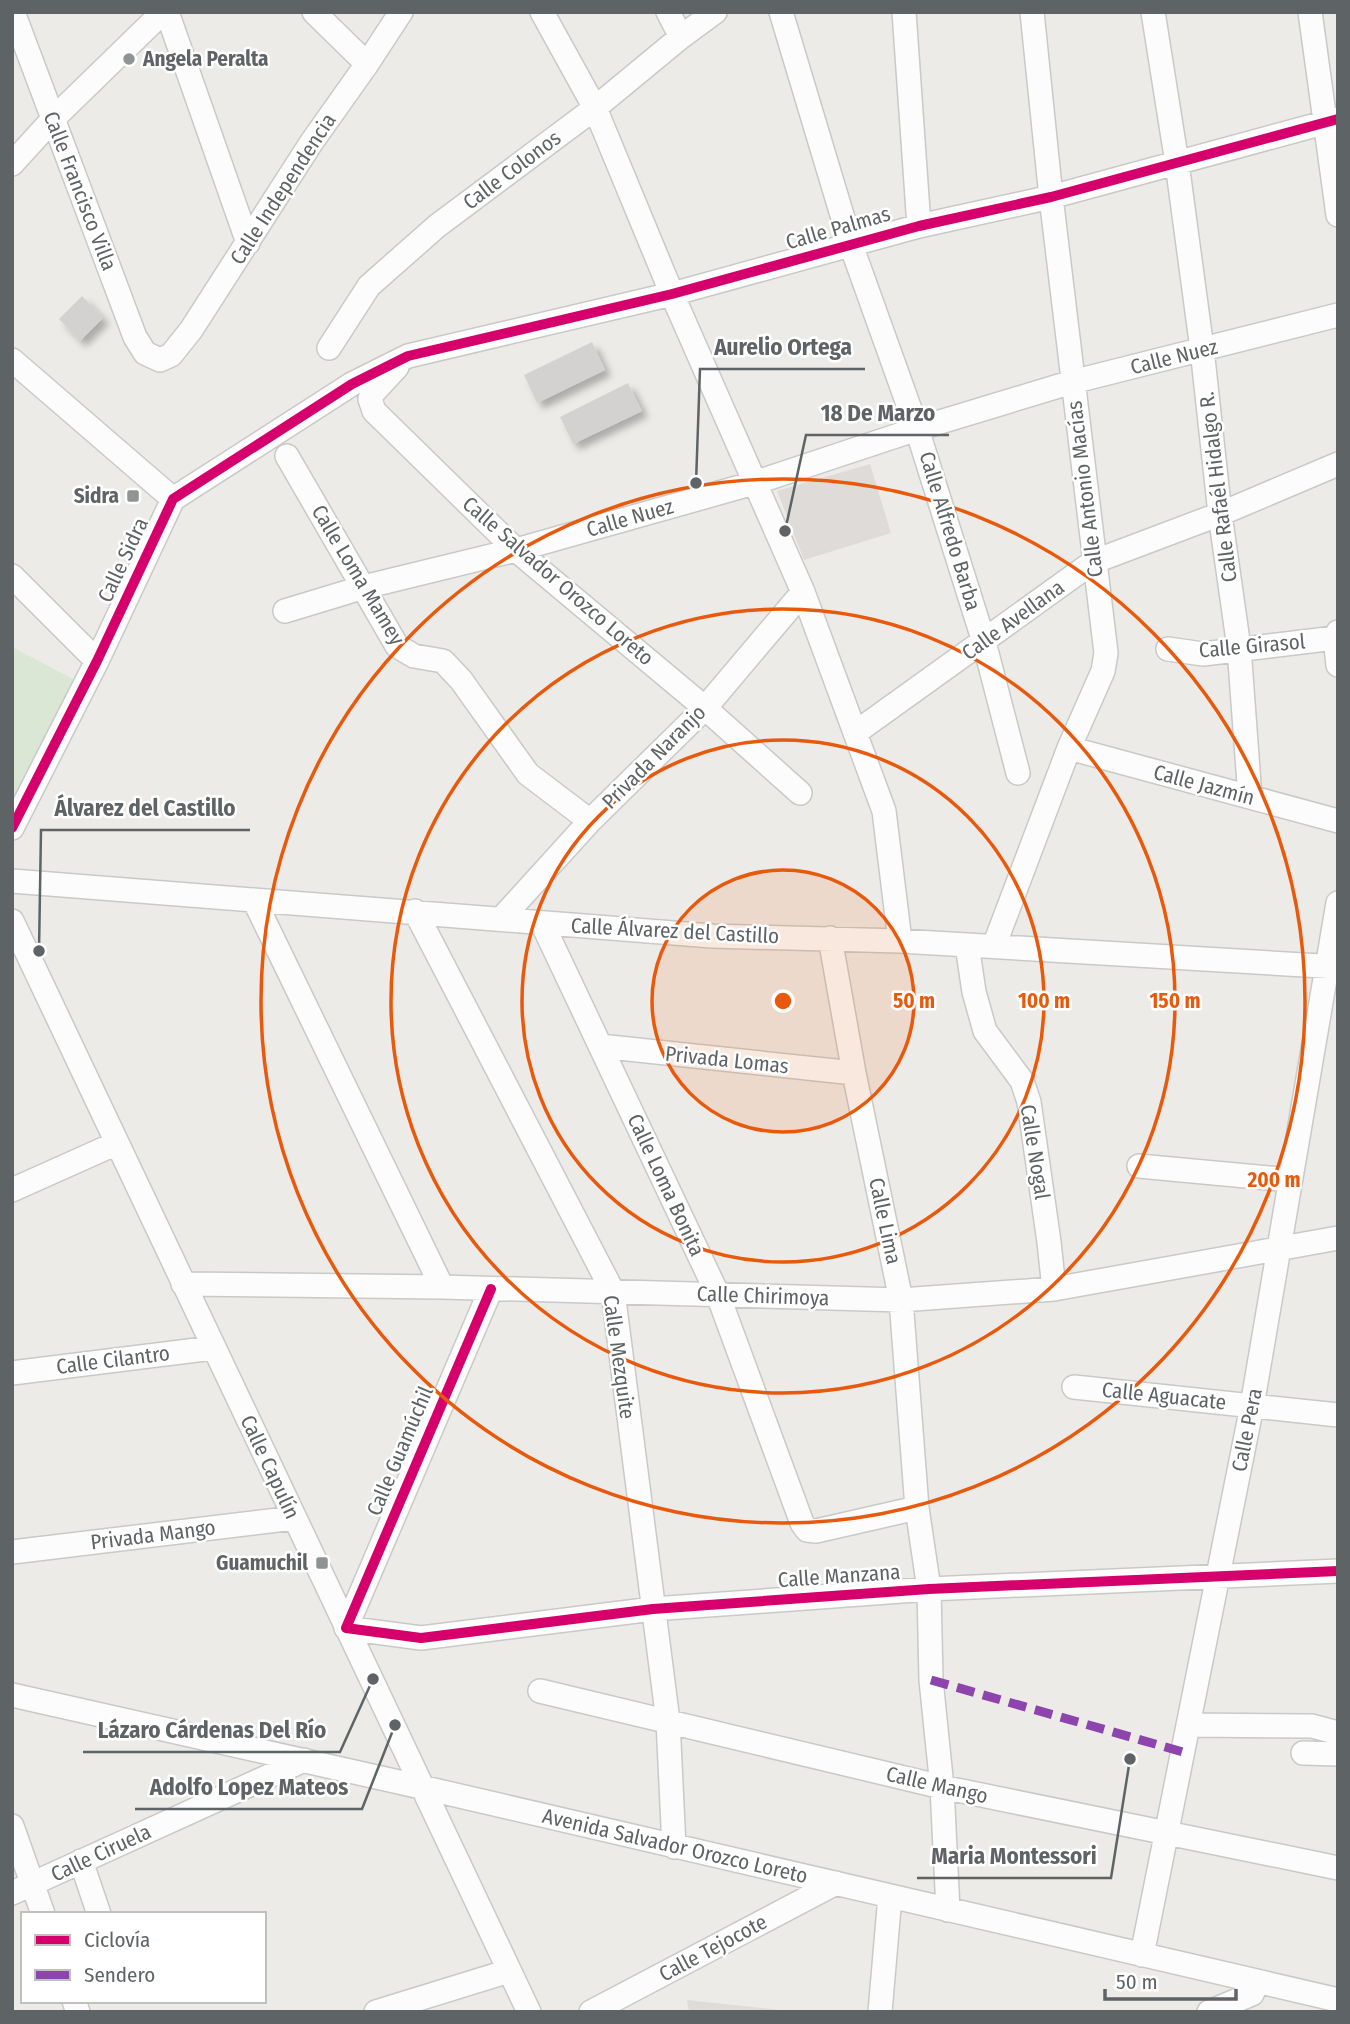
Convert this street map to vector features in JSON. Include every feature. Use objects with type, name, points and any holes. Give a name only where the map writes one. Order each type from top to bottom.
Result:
[{"type":"street","name":"Calle Francisco Villa","points":[[13,12],[18,44],[53,119],[135,337],[145,353],[160,360]]},
{"type":"street","points":[[12,164],[53,119],[165,12],[248,243]]},
{"type":"street","points":[[314,12],[367,64]]},
{"type":"street","name":"Calle Independencia","points":[[160,360],[171,355],[191,330],[311,143],[401,12]]},
{"type":"street","points":[[542,12],[595,108],[672,294],[803,592],[884,811],[900,941]]},
{"type":"street","points":[[668,12],[681,37]]},
{"type":"street","name":"Calle Colonos","points":[[329,348],[369,286],[437,226],[595,108],[715,12]]},
{"type":"street","name":"Calle Alfredo Barba","points":[[781,12],[851,245],[917,429],[984,642],[1018,773]]},
{"type":"street","points":[[904,12],[919,226]]},
{"type":"street","name":"Calle Antonio Macías","points":[[995,946],[1069,748],[1103,671],[1106,653],[1072,382],[1032,12]]},
{"type":"street","name":"Calle Rafaél Hidalgo R.","points":[[1153,12],[1202,349],[1220,514],[1239,648],[1251,797]]},
{"type":"street","points":[[1310,12],[1332,121],[1338,215]]},
{"type":"street","name":"Calle Palmas","points":[[352,384],[408,356],[672,294],[919,226],[1051,197],[1332,121]]},
{"type":"street","name":"Calle Nuez","points":[[285,611],[364,587],[516,550],[754,484],[917,429],[1072,382],[1338,315]]},
{"type":"street","name":"Calle Salvador Orozco Loreto","points":[[408,356],[373,393],[370,399],[372,406],[516,550],[705,708],[800,793]]},
{"type":"street","points":[[12,360],[173,499]]},
{"type":"street","name":"Calle Sidra","points":[[12,828],[97,661],[173,499],[352,384]]},
{"type":"street","name":"Calle Loma Mamey","points":[[287,456],[397,646],[414,656],[443,661],[461,680],[528,774],[590,821]]},
{"type":"street","name":"Calle Avellana","points":[[855,733],[1093,562],[1220,514],[1338,464]]},
{"type":"street","points":[[12,576],[97,661]]},
{"type":"street","name":"Privada Naranjo","points":[[501,919],[590,821],[705,708],[803,592]]},
{"type":"street","points":[[1336,635],[1338,665]]},
{"type":"street","name":"Calle Girasol","points":[[1168,649],[1203,654],[1336,635]]},
{"type":"street","name":"Calle Jazmín","points":[[1069,748],[1338,821]]},
{"type":"street","name":"Calle Álvarez del Castillo","points":[[12,880],[712,936],[900,941],[1332,966]]},
{"type":"street","points":[[254,900],[442,1287]]},
{"type":"street","name":"Calle Pera","points":[[1142,1955],[1252,1406],[1290,1180],[1332,966],[1338,903]]},
{"type":"street","name":"Calle Mezquite","points":[[415,911],[612,1292],[668,1721],[674,1847]]},
{"type":"street","name":"Calle Capulín","points":[[12,921],[529,2012]]},
{"type":"street","name":"Calle Loma Bonita","points":[[542,923],[718,1295],[802,1523],[807,1530],[816,1531],[917,1508]]},
{"type":"street","name":"Calle Lima","points":[[830,938],[854,1073],[901,1300],[917,1508],[929,1589],[931,1679],[942,1787],[948,1910]]},
{"type":"street","name":"Calle Nogal","points":[[967,945],[974,992],[985,1031],[1022,1082],[1028,1102],[1054,1289]]},
{"type":"street","name":"Privada Lomas","points":[[600,1046],[854,1073]]},
{"type":"street","points":[[12,1191],[117,1143]]},
{"type":"street","points":[[1139,1166],[1290,1180]]},
{"type":"street","name":"Calle Chirimoya","points":[[183,1284],[442,1287],[901,1300],[1054,1289],[1338,1238]]},
{"type":"street","name":"Calle Guamúchil","points":[[346,1628],[491,1289]]},
{"type":"street","name":"Calle Cilantro","points":[[12,1373],[213,1348]]},
{"type":"street","name":"Calle Aguacate","points":[[1074,1387],[1338,1415]]},
{"type":"street","name":"Privada Mango","points":[[12,1552],[294,1518]]},
{"type":"street","name":"Calle Manzana","points":[[346,1628],[421,1638],[653,1609],[929,1589],[1338,1571]]},
{"type":"street","name":"Calle Mango","points":[[540,1691],[942,1787],[1338,1868]]},
{"type":"street","name":"Avenida Salvador Orozco Loreto","points":[[12,1695],[304,1760],[1142,1955],[1255,1996],[1338,2000]]},
{"type":"street","points":[[1188,1726],[1312,1726],[1338,1733]]},
{"type":"street","points":[[1303,1753],[1338,1754]]},
{"type":"street","name":"Calle Ciruela","points":[[22,1888],[304,1760]]},
{"type":"street","points":[[12,1826],[22,1888],[41,1912]]},
{"type":"street","points":[[81,1861],[98,1912]]},
{"type":"street","name":"Calle Tejocote","points":[[591,2012],[836,1884]]},
{"type":"street","points":[[880,2012],[890,1896]]},
{"type":"street","points":[[376,2012],[509,1970]]},
{"type":"street","points":[[1209,2012],[1255,1996]]},
{"type":"shaded area","points":[[870,464],[891,533],[804,560],[777,491]]},
{"type":"shaded area","points":[[687,2000],[798,2012],[689,2012]]},
{"type":"green space","points":[[12,647],[75,680],[12,806]]},
{"type":"building","points":[[82,296],[103,318],[80,341],[59,319]]},
{"type":"building","points":[[592,342],[605,370],[537,403],[524,375]]},
{"type":"building","points":[[628,383],[642,411],[573,444],[560,417]]},
{"type":"marked path","points":[[931,1680],[1183,1752]]},
{"type":"cycle path","points":[[12,828],[97,661],[173,499],[352,384],[408,356],[672,294],[919,226],[1051,197],[1338,119]]},
{"type":"cycle path","points":[[491,1289],[346,1628],[421,1638],[653,1609],[929,1589],[1338,1571]]},
{"type":"place","name":"Angela Peralta","points":[[129,59]]},
{"type":"place","name":"Aurelio Ortega","points":[[696,483]]},
{"type":"place","name":"Sidra","points":[[133,496]]},
{"type":"place","name":"18 De Marzo","points":[[785,531]]},
{"type":"place","name":"Álvarez del Castillo","points":[[39,951]]},
{"type":"place","name":"Guamuchil","points":[[322,1563]]},
{"type":"place","name":"Lázaro Cárdenas Del Río","points":[[373,1679]]},
{"type":"place","name":"Adolfo Lopez Mateos","points":[[395,1725]]},
{"type":"place","name":"Maria Montessori","points":[[1130,1759]]}]
